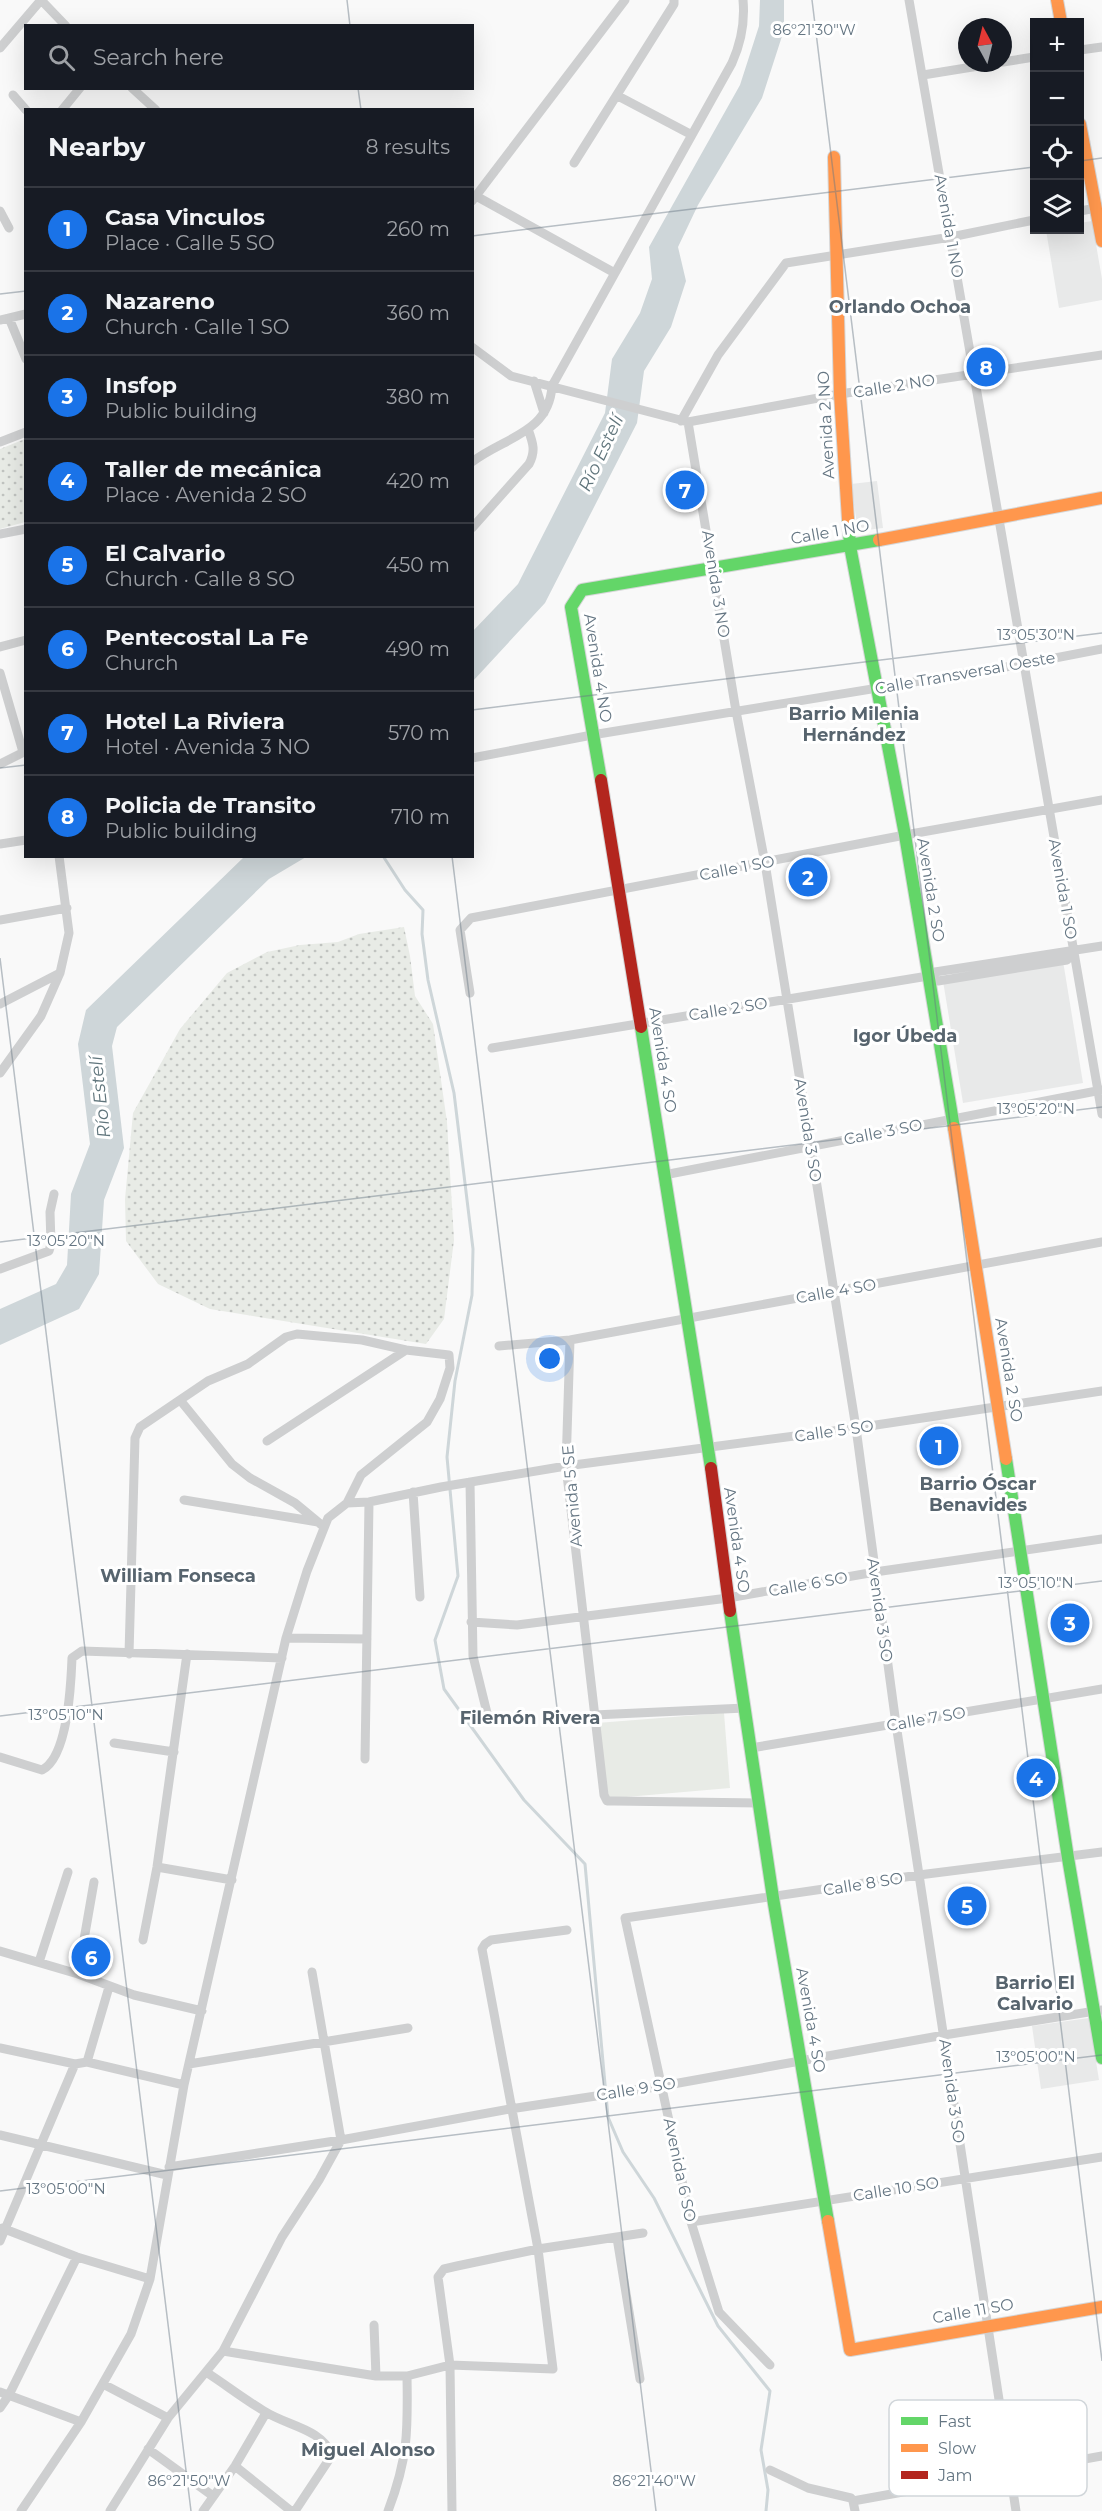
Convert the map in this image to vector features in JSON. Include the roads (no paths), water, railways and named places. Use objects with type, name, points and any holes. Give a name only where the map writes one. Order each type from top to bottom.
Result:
[{"type":"street","points":[[0,48],[41,0],[64,24]]},
{"type":"street","points":[[613,272],[474,199],[625,0]]},
{"type":"street","points":[[574,163],[618,96],[674,4],[674,0]]},
{"type":"street","points":[[474,461],[528,429],[542,418],[551,400],[552,386],[613,272],[693,135],[737,50],[744,12],[743,0]]},
{"type":"street","name":"Avenida 1 NO","points":[[909,0],[1024,664]]},
{"type":"street","points":[[1057,0],[1060,18]]},
{"type":"street","points":[[1084,49],[1102,47]]},
{"type":"street","points":[[1012,61],[1030,58]]},
{"type":"street","points":[[922,75],[958,69]]},
{"type":"street","points":[[64,108],[78,90]]},
{"type":"street","points":[[134,90],[154,108]]},
{"type":"street","points":[[13,94],[24,108]]},
{"type":"street","points":[[618,96],[693,135]]},
{"type":"street","points":[[1080,126],[1099,207],[1102,241]]},
{"type":"street","name":"Avenida 2 NO","points":[[834,157],[840,394],[850,546],[878,688]]},
{"type":"street","points":[[1084,210],[1099,207]]},
{"type":"street","points":[[0,211],[9,228]]},
{"type":"street","points":[[474,348],[511,375],[684,422],[718,355],[785,264],[951,237],[1030,221]]},
{"type":"street","points":[[24,314],[5,319],[24,355]]},
{"type":"street","name":"Calle 2 NO","points":[[684,422],[840,394],[1102,355]]},
{"type":"street","points":[[534,381],[544,413]]},
{"type":"street","name":"Avenida 3 NO","points":[[684,422],[713,570],[736,711]]},
{"type":"street","points":[[474,526],[529,464],[534,454],[534,445],[528,429]]},
{"type":"street","points":[[0,442],[24,433]]},
{"type":"street","name":"Calle 1 NO","points":[[571,607],[582,590],[850,546],[1102,498]]},
{"type":"street","points":[[0,534],[24,529]]},
{"type":"street","name":"Avenida 4 NO","points":[[571,607],[592,735]]},
{"type":"street","points":[[0,647],[24,641]]},
{"type":"street","name":"Calle Transversal Oeste","points":[[474,758],[592,735],[1024,664],[1102,649]]},
{"type":"street","name":"Avenida 1 SO","points":[[1024,664],[1100,1090],[1102,1114]]},
{"type":"street","points":[[0,673],[24,751],[0,764]]},
{"type":"street","name":"Avenida 2 SO","points":[[878,688],[905,835],[999,1406],[1068,1858],[1099,2010],[1102,2058]]},
{"type":"street","name":"Avenida 3 SO","points":[[736,711],[765,863],[856,1428],[896,1724],[999,2400]]},
{"type":"street","name":"Avenida 4 SO","points":[[592,735],[642,1023],[686,1319],[708,1448],[773,1898],[850,2350]]},
{"type":"street","name":"Calle 1 SO","points":[[470,993],[460,930],[471,918],[905,835],[1102,800]]},
{"type":"street","points":[[0,844],[24,840]]},
{"type":"street","points":[[0,1073],[41,1016],[60,973],[69,933],[58,858]]},
{"type":"street","points":[[0,920],[67,908]]},
{"type":"street","name":"Calle 2 SO","points":[[492,1048],[1102,946]]},
{"type":"street","points":[[0,1004],[60,973]]},
{"type":"street","name":"Calle 3 SO","points":[[664,1175],[1100,1090]]},
{"type":"street","points":[[0,1269],[49,1251],[51,1244],[50,1212],[54,1194]]},
{"type":"street","name":"Calle 4 SO","points":[[499,1346],[570,1340],[1102,1242]]},
{"type":"street","points":[[21,2511],[81,2422],[131,2334],[150,2279],[184,2085],[286,1638],[322,1525],[346,1503],[361,1475],[427,1422],[440,1399],[450,1368],[449,1355],[406,1350],[362,1340],[297,1334],[285,1337],[248,1364],[208,1381],[140,1427],[135,1438],[129,1654]]},
{"type":"street","name":"Avenida 5 SE","points":[[570,1340],[566,1466],[604,1795],[607,1801],[759,1803]]},
{"type":"street","points":[[267,1441],[406,1350]]},
{"type":"street","name":"Calle 5 SO","points":[[346,1503],[369,1502],[413,1492],[566,1466],[856,1428],[1102,1391]]},
{"type":"street","points":[[180,1400],[232,1464],[250,1478],[296,1503],[322,1525]]},
{"type":"street","points":[[470,1482],[473,1656],[489,1718]]},
{"type":"street","points":[[413,1492],[420,1597]]},
{"type":"street","points":[[184,1500],[322,1525]]},
{"type":"street","points":[[365,1759],[369,1502]]},
{"type":"street","name":"Calle 6 SO","points":[[471,1623],[518,1625],[728,1598],[875,1572],[1102,1539]]},
{"type":"street","points":[[286,1638],[367,1639]]},
{"type":"street","points":[[0,1757],[37,1769],[46,1768],[54,1759],[69,1709],[72,1658],[82,1651],[282,1658]]},
{"type":"street","points":[[143,1940],[157,1867],[187,1654]]},
{"type":"street","name":"Calle 7 SO","points":[[751,1748],[1102,1689]]},
{"type":"street","points":[[594,1715],[745,1708]]},
{"type":"street","points":[[114,1743],[174,1752]]},
{"type":"street","name":"Calle 8 SO","points":[[625,1918],[919,1875],[1102,1852]]},
{"type":"street","points":[[157,1867],[232,1880]]},
{"type":"street","points":[[39,1962],[68,1872]]},
{"type":"street","points":[[78,1974],[94,1882]]},
{"type":"street","name":"Avenida 6 SO","points":[[625,1918],[691,2222],[719,2312],[770,2366]]},
{"type":"street","points":[[223,2351],[376,2376],[407,2376],[450,2365],[554,2369],[538,2248],[510,2109],[482,1949],[491,1941],[567,1930]]},
{"type":"street","points":[[0,1950],[78,1974],[109,1987],[202,2011]]},
{"type":"street","points":[[110,2511],[168,2418],[223,2351],[282,2237],[319,2180],[341,2140],[312,1972]]},
{"type":"street","points":[[87,2062],[109,1987]]},
{"type":"street","name":"Calle 9 SO","points":[[168,2171],[510,2109],[662,2086],[944,2035],[1099,2010]]},
{"type":"street","points":[[189,2064],[408,2028]]},
{"type":"street","points":[[0,2048],[75,2064],[87,2062],[184,2085]]},
{"type":"street","points":[[0,2241],[3,2228],[75,2064]]},
{"type":"street","points":[[0,2135],[168,2171]]},
{"type":"street","name":"Calle 10 SO","points":[[691,2222],[1102,2157]]},
{"type":"street","points":[[3,2228],[77,2257],[150,2279]]},
{"type":"street","points":[[452,2511],[450,2365],[438,2277],[444,2270],[457,2266],[538,2248],[643,2233]]},
{"type":"street","points":[[617,2238],[640,2379]]},
{"type":"street","points":[[0,2408],[5,2393],[77,2257]]},
{"type":"street","name":"Calle 11 SO","points":[[850,2350],[1102,2307]]},
{"type":"street","points":[[374,2325],[376,2376]]},
{"type":"street","points":[[206,2372],[267,2413],[316,2435],[328,2444],[332,2455],[293,2511],[235,2466]]},
{"type":"street","points":[[388,2511],[401,2478],[408,2440],[407,2376]]},
{"type":"street","points":[[103,2384],[168,2418]]},
{"type":"street","points":[[5,2393],[81,2422]]},
{"type":"street","points":[[203,2511],[235,2466],[267,2413]]},
{"type":"street","points":[[148,2449],[213,2496]]},
{"type":"street","points":[[1087,2459],[1102,2456]]},
{"type":"street","points":[[770,2470],[808,2488],[851,2499],[854,2506],[901,2496]]},
{"type":"street","name":"Avenida 3 SO","points":[[1013,2496],[1016,2511]]},
{"type":"water","name":"Río Estelí","points":[[760,0],[784,0],[784,30],[762,98],[698,205],[678,247],[686,281],[671,327],[644,371],[637,423],[545,603],[474,680],[474,630],[518,584],[605,413],[612,359],[640,313],[652,279],[649,247],[740,85],[759,26]]},
{"type":"water","name":"Río Estelí","points":[[243,858],[304,858],[269,879],[117,1027],[112,1046],[124,1148],[104,1200],[99,1274],[79,1309],[0,1345],[0,1309],[56,1284],[67,1265],[71,1194],[90,1144],[78,1044],[86,1010]]},
{"type":"waterway","points":[[384,858],[405,890],[423,910],[422,934],[428,980],[454,1093],[473,1249],[472,1295],[455,1381],[447,1457],[458,1576],[435,1640],[444,1689],[524,1800],[585,1864],[608,2117],[623,2152],[654,2198],[718,2326],[770,2391],[761,2450],[768,2490],[766,2511]]},
{"type":"place","name":"Policia de Transito","points":[[986,367]]},
{"type":"place","name":"Hotel La Riviera","points":[[685,490]]},
{"type":"place","name":"Nazareno","points":[[808,877]]},
{"type":"place","name":"Casa Vinculos","points":[[939,1446]]},
{"type":"place","name":"Insfop","points":[[1070,1623]]},
{"type":"place","name":"Taller de mecánica","points":[[1036,1778]]},
{"type":"place","name":"El Calvario","points":[[967,1906]]},
{"type":"place","name":"Pentecostal La Fe","points":[[91,1957]]},
{"type":"district","name":"Orlando Ochoa","points":[[900,307]]},
{"type":"district","name":"Barrio Milenia Hernández","points":[[854,724]]},
{"type":"district","name":"Igor Úbeda","points":[[905,1036]]},
{"type":"district","name":"Barrio Óscar Benavides","points":[[978,1494]]},
{"type":"district","name":"William Fonseca","points":[[178,1576]]},
{"type":"district","name":"Filemón Rivera","points":[[530,1718]]},
{"type":"district","name":"Barrio El Calvario","points":[[1035,1993]]},
{"type":"district","name":"Miguel Alonso","points":[[368,2450]]}]
